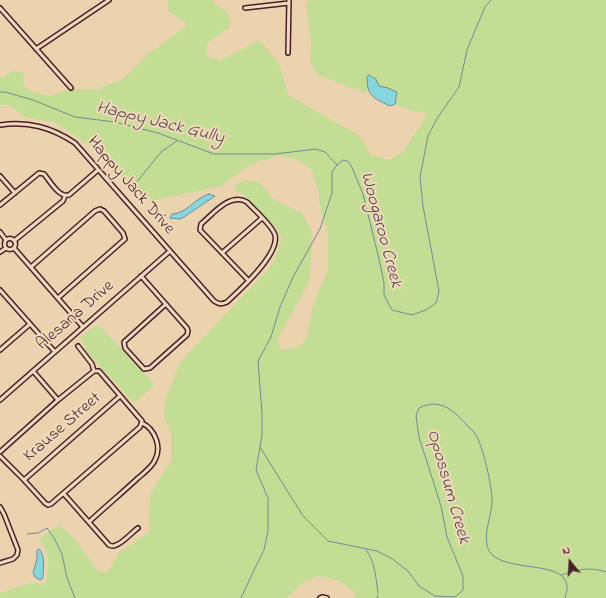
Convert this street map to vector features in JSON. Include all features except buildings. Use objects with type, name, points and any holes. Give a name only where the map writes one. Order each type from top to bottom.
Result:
[{"type":"street","points":[[36,49],[109,0]]},
{"type":"street","points":[[245,8],[289,2],[288,53]]},
{"type":"street","points":[[0,8],[71,88]]},
{"type":"street","name":"Happy Jack Drive","points":[[0,125],[25,123],[46,128],[55,131],[75,143],[214,301],[221,304],[226,302],[240,290],[248,280]]},
{"type":"street","points":[[14,241],[63,201],[65,196],[69,195],[98,170]]},
{"type":"street","points":[[0,205],[41,172],[61,194],[65,196]]},
{"type":"street","points":[[0,176],[15,193]]},
{"type":"street","points":[[237,198],[247,202],[262,218],[272,229],[275,240],[273,247],[262,267],[248,280],[200,230],[201,224],[228,202],[237,198]]},
{"type":"street","points":[[31,267],[96,210],[102,210],[114,222],[124,235],[124,241],[58,298]]},
{"type":"street","points":[[222,253],[262,218]]},
{"type":"street","points":[[0,232],[6,240],[4,243],[6,248]]},
{"type":"street","points":[[6,240],[10,238],[14,241]]},
{"type":"street","points":[[14,241],[14,248],[83,327]]},
{"type":"street","points":[[0,252],[6,248],[14,248]]},
{"type":"street","name":"Alesana Drive","points":[[0,400],[170,250]]},
{"type":"street","points":[[141,276],[166,304],[187,328],[188,333],[150,368],[144,369],[125,348],[124,342],[166,304]]},
{"type":"street","points":[[0,290],[55,352]]},
{"type":"street","points":[[1,347],[30,324]]},
{"type":"street","points":[[78,346],[92,364],[94,371]]},
{"type":"street","points":[[33,371],[58,400]]},
{"type":"street","points":[[89,522],[128,488],[155,461],[158,447],[157,439],[146,425],[142,423],[99,372],[94,371]]},
{"type":"street","points":[[0,452],[58,400],[94,371]]},
{"type":"street","name":"Krause Street","points":[[24,480],[120,396]]},
{"type":"street","points":[[0,456],[48,505],[52,504],[64,494],[140,427],[142,423]]},
{"type":"street","points":[[64,494],[109,545],[116,545],[138,528]]},
{"type":"street","points":[[0,507],[18,550],[17,555],[13,559],[0,563]]},
{"type":"street","points":[[320,598],[327,598]]},
{"type":"green space","points":[[168,0],[214,0],[214,3],[227,12],[231,21],[230,27],[208,42],[206,56],[220,60],[258,41],[262,43],[279,63],[288,95],[360,136],[371,155],[390,160],[404,150],[425,119],[426,114],[412,111],[395,104],[397,97],[396,90],[379,86],[376,79],[368,82],[368,89],[365,93],[318,75],[310,62],[311,41],[306,3],[310,0],[606,0],[606,598],[355,598],[355,593],[340,581],[319,576],[305,581],[286,598],[0,598],[0,593],[32,582],[42,585],[46,583],[48,560],[46,550],[39,539],[59,525],[77,542],[96,569],[105,573],[110,569],[118,553],[149,532],[150,494],[171,461],[171,432],[164,416],[165,401],[180,362],[273,264],[281,239],[278,229],[245,195],[235,190],[236,184],[246,180],[261,183],[273,199],[302,213],[312,231],[310,280],[277,340],[281,349],[286,350],[301,346],[307,337],[313,306],[328,269],[328,235],[319,204],[319,193],[312,171],[304,164],[293,158],[278,156],[251,164],[221,186],[156,200],[146,197],[123,180],[112,161],[56,123],[25,117],[9,105],[0,105],[0,77],[4,77],[12,71],[23,72],[24,86],[30,91],[49,96],[69,89],[95,90],[123,79],[148,54],[185,27],[185,22],[168,11]]},
{"type":"green space","points":[[95,326],[101,327],[155,385],[134,403],[85,350],[84,343],[79,338]]},
{"type":"water","points":[[369,75],[376,79],[379,86],[397,92],[395,104],[390,106],[371,94],[369,91],[367,78]]},
{"type":"water","points":[[209,194],[215,196],[184,217],[180,219],[170,218],[172,214],[186,209],[199,199]]},
{"type":"water","points":[[39,549],[43,555],[44,563],[43,578],[40,580],[35,577],[33,573],[37,559],[37,551]]},
{"type":"waterway","name":"Woogaroo Creek","points":[[241,598],[264,550],[268,531],[268,498],[256,470],[262,435],[258,361],[271,337],[280,307],[293,277],[320,229],[332,193],[332,172],[343,160],[347,161],[351,165],[363,194],[384,283],[384,295],[392,310],[412,315],[426,310],[436,303],[439,291],[423,206],[420,177],[428,136],[438,117],[459,87],[467,50],[485,7],[491,0]]},
{"type":"waterway","name":"Happy Jack Gully","points":[[0,92],[33,100],[75,117],[115,122],[158,133],[214,154],[275,154],[316,149],[325,152],[337,165]]},
{"type":"waterway","points":[[131,189],[162,151],[177,141]]},
{"type":"waterway","name":"Opossum Creek","points":[[260,447],[303,516],[328,541],[377,551],[391,558],[408,571],[419,586],[435,596],[455,597],[463,590],[463,576],[447,537],[441,506],[419,437],[416,416],[419,408],[426,405],[433,404],[445,407],[456,414],[474,432],[479,441],[487,467],[492,494],[492,506],[486,540],[492,554],[501,560],[514,564],[542,568],[563,577],[567,586],[565,598]]},
{"type":"waterway","points":[[27,534],[38,533],[47,528],[62,554],[67,578],[75,598]]},
{"type":"waterway","points":[[366,550],[373,565],[378,593]]},
{"type":"waterway","points":[[561,575],[588,569],[606,572]]}]
